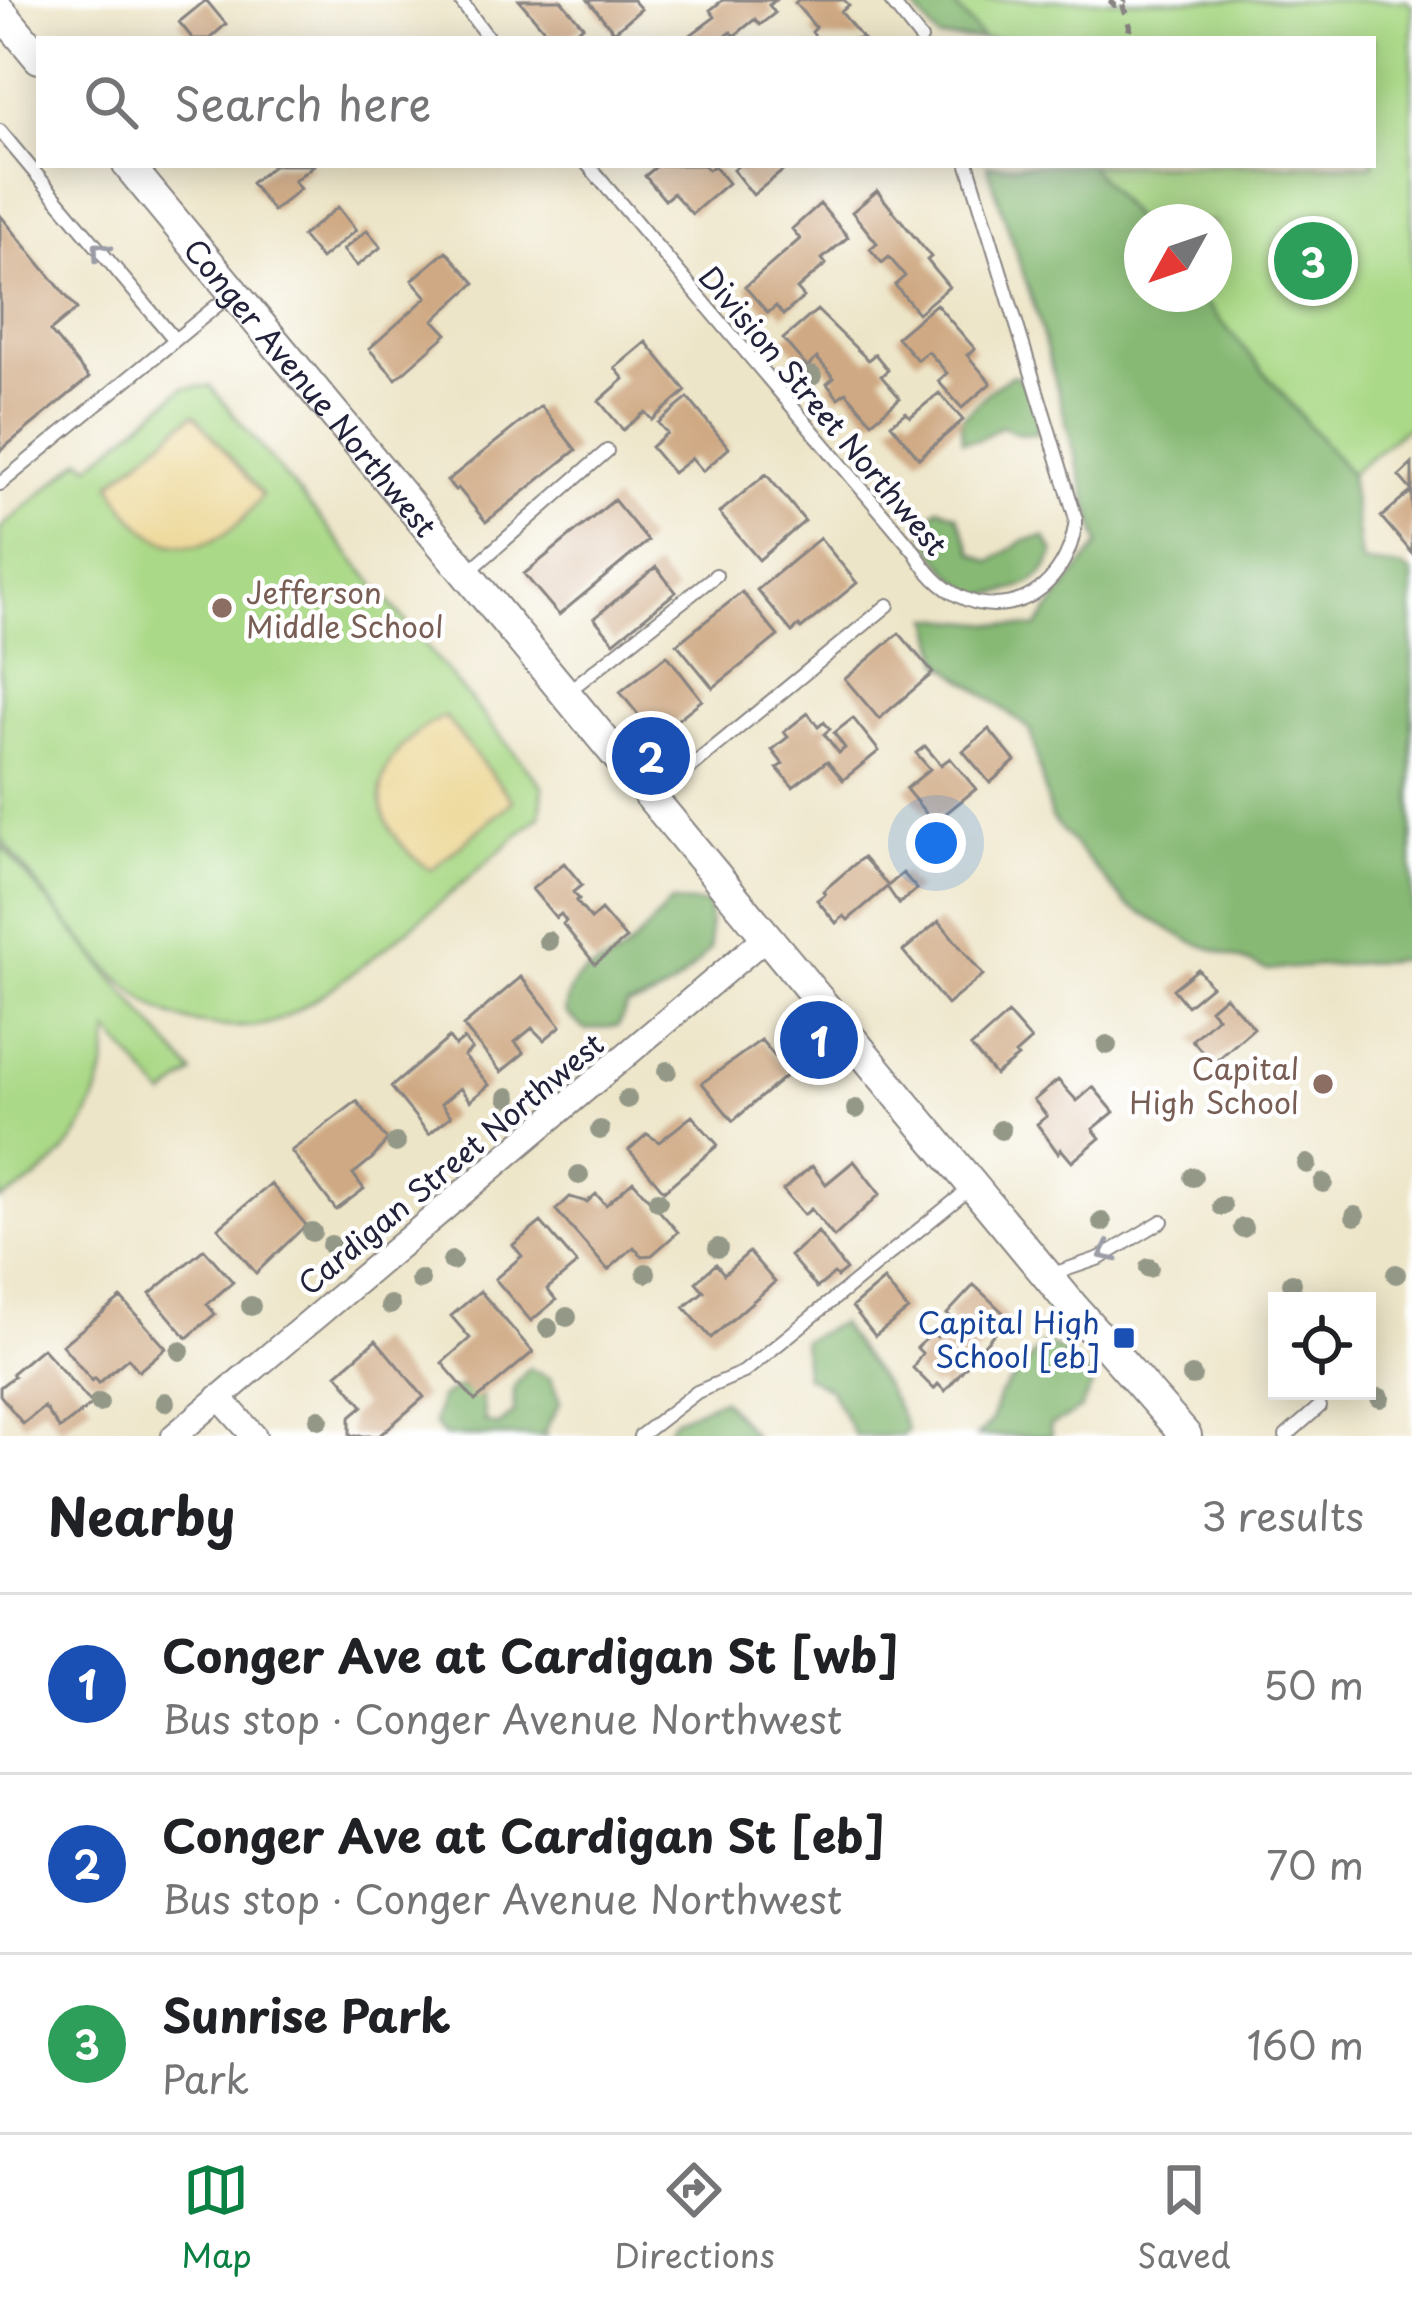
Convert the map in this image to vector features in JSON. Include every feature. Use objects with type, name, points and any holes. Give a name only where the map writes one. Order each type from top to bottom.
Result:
[{"type":"street","points":[[0,11],[36,54]]},
{"type":"street","name":"Conger Avenue Northwest","points":[[131,168],[973,1186],[1186,1436]]},
{"type":"street","name":"Cardigan Street Northwest","points":[[174,1436],[766,937]]},
{"type":"street","points":[[219,1397],[254,1436]]},
{"type":"lane","points":[[460,0],[487,36]]},
{"type":"lane","points":[[890,0],[919,36]]},
{"type":"lane","points":[[0,130],[175,340]]},
{"type":"lane","name":"Division Street Northwest","points":[[591,168],[915,552],[928,574],[959,597],[997,605],[1022,600],[1045,588],[1073,545],[1076,519],[969,168]]},
{"type":"lane","points":[[0,484],[234,292]]},
{"type":"lane","points":[[466,574],[607,452]]},
{"type":"lane","points":[[566,694],[716,575]]},
{"type":"lane","points":[[652,799],[888,605]]},
{"type":"lane","points":[[640,1436],[697,1392],[743,1372],[973,1186]]},
{"type":"lane","points":[[1048,1276],[1100,1258],[1162,1221]]},
{"type":"lane","points":[[1286,1436],[1319,1407]]},
{"type":"path","points":[[1110,0],[1114,5],[1124,2],[1128,36]]},
{"type":"green space","points":[[908,0],[950,0],[980,36],[937,36]]},
{"type":"green space","points":[[950,0],[1407,0],[1412,6],[1412,423],[1350,474],[1213,312],[1232,312],[1232,204],[1124,207],[1092,168],[1376,168],[1376,36],[980,36]]},
{"type":"green space","points":[[988,168],[1092,168],[1124,207],[1124,312],[1213,312],[1350,474],[1361,562],[1403,568],[1412,574],[1412,959],[1268,970],[1190,941],[1127,905],[1051,818],[1030,729],[942,663],[931,618],[1036,628],[1099,544],[1038,318]]},
{"type":"green space","points":[[1013,375],[1030,386],[1039,423],[1035,434],[1002,426],[978,440],[962,441],[961,419],[992,388]]},
{"type":"green space","name":"Jefferson Middle School","points":[[210,386],[543,787],[540,816],[403,934],[322,995],[288,1015],[250,1026],[207,1025],[179,1018],[133,991],[73,929],[0,838],[0,529],[82,459],[90,466],[183,388]]},
{"type":"green space","points":[[938,507],[957,515],[973,553],[991,562],[1023,541],[1045,537],[1054,552],[1050,564],[1025,586],[978,595],[945,566],[923,528]]},
{"type":"green space","points":[[0,844],[193,1073],[165,1097],[109,1031],[100,1085],[79,1132],[46,1170],[0,1200]]},
{"type":"green space","points":[[671,902],[709,904],[710,949],[673,986],[627,1006],[618,1026],[585,1030],[565,1012],[572,986],[584,973],[623,953]]},
{"type":"green space","points":[[839,1323],[894,1401],[907,1431],[901,1436],[855,1436],[830,1389],[805,1376],[803,1341]]},
{"type":"green space","points":[[1044,1342],[1071,1356],[1094,1380],[1081,1409],[1050,1426],[1051,1436],[977,1436],[991,1422],[998,1397]]},
{"type":"green space","points":[[529,1368],[551,1379],[560,1403],[546,1436],[444,1436],[434,1424],[440,1398],[459,1387],[482,1397],[485,1422],[498,1426],[514,1413],[514,1387]]},
{"type":"green space","points":[[722,1399],[754,1436],[664,1436],[674,1420]]},
{"type":"sand","points":[[194,414],[262,495],[224,535],[183,546],[144,528],[111,483]]},
{"type":"sand","points":[[444,716],[513,801],[431,870],[391,830],[381,788],[400,749]]},
{"type":"building","points":[[206,0],[226,24],[212,36],[191,36],[179,22]]},
{"type":"building","points":[[519,0],[561,0],[583,26],[571,36],[549,36]]},
{"type":"building","points":[[588,0],[633,0],[641,9],[614,32]]},
{"type":"building","points":[[723,0],[776,0],[769,5],[775,13],[760,25],[755,19],[734,36],[731,32],[689,36],[715,17],[710,10]]},
{"type":"building","points":[[844,0],[849,5],[841,12],[861,36],[815,36],[816,28],[795,3]]},
{"type":"building","points":[[270,168],[310,168],[294,181],[300,189],[273,211],[251,183]]},
{"type":"building","points":[[654,168],[716,168],[728,183],[692,214],[673,193],[665,200],[645,176]]},
{"type":"building","points":[[735,168],[786,168],[753,195]]},
{"type":"building","points":[[877,191],[949,287],[918,313],[895,285],[905,276],[889,257],[882,263],[870,249],[877,243],[852,212]]},
{"type":"building","points":[[820,204],[848,237],[797,289],[804,297],[783,315],[776,306],[768,313],[745,287],[800,239],[792,229]]},
{"type":"building","points":[[338,207],[356,230],[321,259],[302,236]]},
{"type":"building","points":[[0,215],[77,309],[50,331],[89,378],[0,451]]},
{"type":"building","points":[[367,230],[381,247],[357,266],[343,250]]},
{"type":"building","points":[[446,251],[475,283],[434,320],[447,334],[396,379],[369,349],[427,297],[412,280]]},
{"type":"building","points":[[936,304],[975,349],[967,355],[991,383],[962,408],[938,381],[947,373],[928,351],[917,360],[897,337]]},
{"type":"building","points":[[817,310],[868,360],[875,354],[888,370],[881,376],[900,398],[872,422],[846,392],[838,398],[827,384],[834,378],[817,358],[807,367],[783,339]]},
{"type":"building","points":[[646,342],[686,391],[652,420],[645,412],[623,430],[599,401],[624,379],[615,368]]},
{"type":"building","points":[[939,393],[963,420],[919,458],[891,424],[906,412],[910,417]]},
{"type":"building","points":[[688,398],[729,448],[703,471],[692,458],[673,473],[651,447],[667,433],[658,423]]},
{"type":"building","points":[[541,406],[576,450],[486,522],[447,481]]},
{"type":"building","points":[[1412,464],[1412,491],[1399,476]]},
{"type":"building","points":[[766,474],[805,521],[759,560],[719,513]]},
{"type":"building","points":[[1412,491],[1412,553],[1381,517]]},
{"type":"building","points":[[614,500],[648,541],[559,615],[524,574]]},
{"type":"building","points":[[820,538],[857,583],[792,632],[757,590]]},
{"type":"building","points":[[656,567],[676,592],[614,642],[594,618]]},
{"type":"building","points":[[742,592],[778,636],[713,688],[677,644]]},
{"type":"building","points":[[899,633],[933,673],[879,719],[845,679]]},
{"type":"building","points":[[667,655],[702,700],[656,737],[620,692]]},
{"type":"building","points":[[808,713],[818,727],[824,722],[830,729],[824,734],[839,753],[845,748],[834,733],[853,718],[879,751],[843,780],[827,761],[793,787],[777,768],[783,764],[772,750],[788,737],[784,732]]},
{"type":"building","points":[[989,729],[1015,761],[990,783],[963,751]]},
{"type":"building","points":[[925,746],[941,765],[950,758],[976,789],[934,823],[906,789],[930,769],[916,753]]},
{"type":"building","points":[[863,857],[888,886],[903,873],[917,889],[899,904],[887,887],[848,920],[844,916],[836,923],[817,900]]},
{"type":"building","points":[[564,863],[582,885],[573,892],[576,901],[591,919],[601,910],[626,939],[595,964],[563,924],[561,914],[556,918],[532,889]]},
{"type":"building","points":[[939,921],[983,975],[947,1005],[903,951]]},
{"type":"building","points":[[1198,969],[1211,986],[1187,1006],[1173,989]]},
{"type":"building","points":[[521,977],[561,1026],[544,1040],[532,1028],[515,1042],[524,1053],[501,1072],[463,1026]]},
{"type":"building","points":[[1225,996],[1254,1028],[1213,1064],[1192,1040],[1217,1017],[1210,1009]]},
{"type":"building","points":[[1008,1014],[1031,1040],[995,1075],[971,1047]]},
{"type":"building","points":[[449,1038],[455,1046],[464,1039],[472,1049],[464,1056],[489,1085],[470,1101],[460,1088],[441,1104],[451,1116],[429,1134],[391,1087]]},
{"type":"building","points":[[761,1040],[789,1073],[733,1121],[702,1083]]},
{"type":"building","points":[[1058,1080],[1077,1101],[1093,1087],[1114,1112],[1093,1129],[1100,1138],[1072,1162],[1061,1149],[1058,1153],[1037,1124],[1047,1116],[1034,1100]]},
{"type":"building","points":[[357,1101],[387,1140],[353,1174],[364,1189],[336,1210],[291,1151]]},
{"type":"building","points":[[692,1116],[718,1145],[664,1191],[629,1150],[647,1134],[659,1142]]},
{"type":"building","points":[[854,1161],[880,1194],[834,1237],[811,1209],[804,1215],[783,1190],[812,1166],[826,1184]]},
{"type":"building","points":[[633,1181],[678,1232],[652,1255],[642,1256],[634,1247],[608,1270],[556,1210],[570,1197],[587,1202],[596,1194],[606,1205]]},
{"type":"building","points":[[271,1184],[306,1225],[256,1273],[218,1228]]},
{"type":"building","points":[[541,1222],[577,1264],[547,1289],[556,1300],[531,1321],[495,1279],[522,1256],[513,1245]]},
{"type":"building","points":[[818,1232],[846,1270],[817,1288],[790,1256]]},
{"type":"building","points":[[204,1249],[233,1282],[207,1304],[215,1314],[187,1338],[150,1294]]},
{"type":"building","points":[[749,1252],[775,1282],[711,1338],[684,1307],[704,1291],[696,1282],[716,1264],[724,1274]]},
{"type":"building","points":[[884,1280],[908,1310],[875,1336],[852,1307]]},
{"type":"building","points":[[974,1285],[1008,1317],[945,1391],[938,1384],[934,1389],[913,1368],[922,1353],[917,1348],[932,1333],[937,1337],[953,1319],[947,1314]]},
{"type":"building","points":[[480,1291],[533,1352],[475,1401],[442,1363],[470,1338],[451,1316]]},
{"type":"building","points":[[121,1298],[166,1348],[139,1371],[128,1358],[99,1383],[95,1378],[92,1381],[62,1345]]},
{"type":"building","points":[[376,1340],[424,1397],[379,1436],[350,1436],[350,1417],[363,1406],[337,1374]]},
{"type":"building","points":[[42,1348],[92,1404],[60,1429],[44,1407],[23,1424],[0,1395],[0,1387],[12,1373]]},
{"type":"place","name":"Sunrise Park","points":[[1313,261]]},
{"type":"place","name":"Jefferson Middle School","points":[[222,608]]},
{"type":"place","name":"Conger Ave at Cardigan St [eb]","points":[[651,756]]},
{"type":"place","name":"Conger Ave at Cardigan St [wb]","points":[[819,1040]]},
{"type":"place","name":"Capital High School","points":[[1323,1084]]},
{"type":"place","name":"Capital High School [eb]","points":[[1124,1338]]}]
